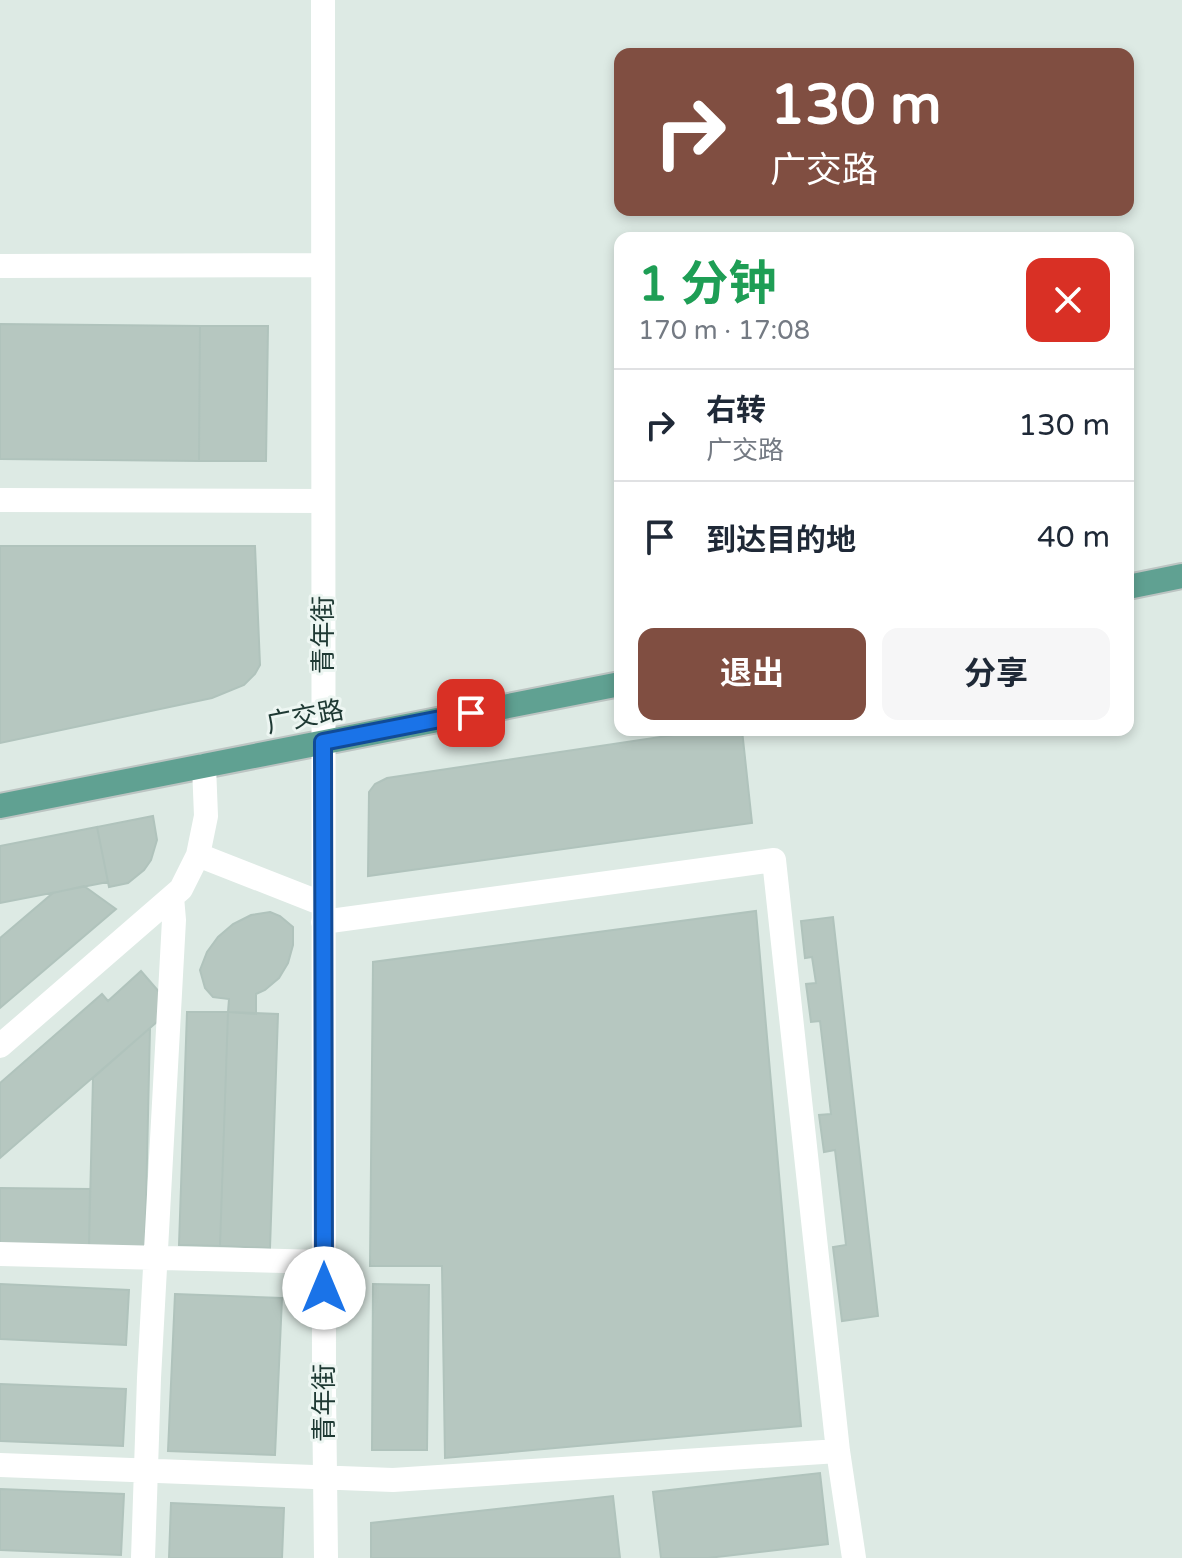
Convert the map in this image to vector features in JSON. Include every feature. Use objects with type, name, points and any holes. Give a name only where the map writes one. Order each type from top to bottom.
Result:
[{"type":"main road","points":[[1134,586],[1182,576]]},
{"type":"main road","name":"广交路","points":[[0,806],[614,685]]},
{"type":"street","name":"青年街","points":[[323,0],[326,1558]]},
{"type":"street","points":[[0,266],[323,265]]},
{"type":"street","points":[[0,500],[323,501]]},
{"type":"street","points":[[0,1046],[181,889],[198,855],[206,816],[204,766]]},
{"type":"street","points":[[198,855],[323,913],[774,860],[838,1451],[854,1558]]},
{"type":"street","points":[[143,1558],[174,920],[172,897]]},
{"type":"street","points":[[0,1254],[324,1262]]},
{"type":"street","points":[[0,1465],[393,1480],[838,1451]]},
{"type":"building","points":[[0,324],[200,326],[199,461],[0,459]]},
{"type":"building","points":[[200,326],[268,326],[266,461],[199,461]]},
{"type":"building","points":[[0,546],[255,546],[260,665],[244,685],[212,698],[0,743]]},
{"type":"building","points":[[667,736],[743,736],[752,823],[368,876],[369,792],[375,784],[387,778]]},
{"type":"building","points":[[153,816],[157,840],[151,860],[128,883],[109,887],[97,827]]},
{"type":"building","points":[[97,827],[108,882],[0,903],[0,846]]},
{"type":"building","points":[[84,886],[116,909],[0,1008],[0,938],[53,893]]},
{"type":"building","points":[[756,911],[801,1426],[445,1458],[442,1266],[370,1266],[373,962]]},
{"type":"building","points":[[270,912],[293,927],[293,945],[288,963],[279,978],[256,994],[256,1014],[228,1012],[229,999],[213,997],[205,988],[200,970],[207,952],[233,924],[251,915]]},
{"type":"building","points":[[833,917],[878,1316],[842,1321],[833,1247],[846,1245],[835,1150],[824,1152],[819,1115],[831,1114],[820,1021],[811,1022],[806,984],[816,983],[812,957],[805,958],[801,921]]},
{"type":"building","points":[[141,971],[173,1008],[0,1158],[0,1083],[102,994],[108,1001]]},
{"type":"building","points":[[187,1012],[228,1012],[220,1246],[179,1245]]},
{"type":"building","points":[[228,1012],[278,1014],[270,1248],[220,1246]]},
{"type":"building","points":[[150,1028],[145,1248],[89,1246],[93,1078]]},
{"type":"building","points":[[0,1188],[90,1189],[89,1246],[0,1244]]},
{"type":"building","points":[[0,1284],[129,1290],[126,1345],[0,1339]]},
{"type":"building","points":[[373,1284],[429,1285],[427,1450],[372,1450]]},
{"type":"building","points":[[175,1294],[282,1298],[275,1455],[168,1451]]},
{"type":"building","points":[[0,1384],[126,1389],[123,1446],[0,1441]]},
{"type":"building","points":[[820,1473],[828,1544],[708,1558],[661,1558],[653,1492]]},
{"type":"building","points":[[0,1489],[124,1494],[121,1555],[0,1550]]},
{"type":"building","points":[[613,1496],[620,1558],[371,1558],[371,1523]]},
{"type":"building","points":[[171,1503],[284,1508],[282,1558],[169,1558]]},
{"type":"route","points":[[324,1288],[323,742],[471,713]]}]
